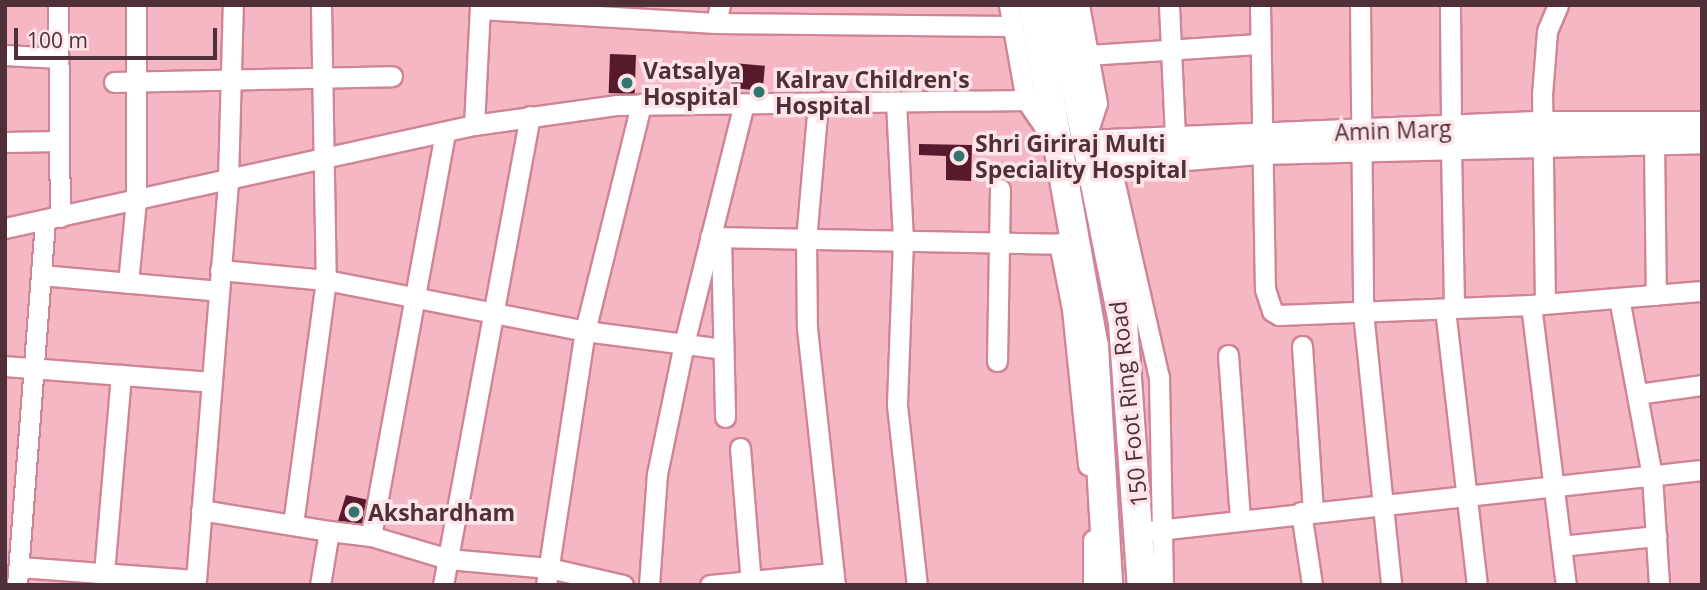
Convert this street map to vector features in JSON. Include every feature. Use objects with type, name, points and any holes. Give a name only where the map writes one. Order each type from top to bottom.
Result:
[{"type":"highway","name":"150 Foot Ring Road","points":[[1033,5],[1055,142],[1067,243],[1094,346],[1108,585]]},
{"type":"highway","name":"150 Foot Ring Road","points":[[1059,5],[1078,57],[1123,323],[1151,529],[1142,585]]},
{"type":"main road","name":"Amin Marg","points":[[1095,157],[1260,143],[1451,138],[1702,124]]},
{"type":"main road","name":"Amin Marg","points":[[1543,134],[1654,141],[1702,141]]},
{"type":"main road","name":"Amin Marg","points":[[1095,157],[1175,136],[1260,143]]},
{"type":"street","points":[[58,5],[59,141],[52,218],[41,275],[18,576],[104,573],[196,582],[228,179],[233,5]]},
{"type":"street","points":[[128,283],[136,200],[136,5]]},
{"type":"street","points":[[293,525],[326,280],[327,156],[321,5]]},
{"type":"street","points":[[1009,5],[1026,100],[1055,142]]},
{"type":"street","points":[[1079,5],[1078,57],[1171,47],[1260,44]]},
{"type":"street","points":[[1169,5],[1175,136]]},
{"type":"street","points":[[1260,5],[1260,143],[1265,289],[1272,311],[1279,315],[1449,309],[1702,291]]},
{"type":"street","points":[[1360,5],[1359,141],[1363,312],[1391,585]]},
{"type":"street","points":[[1558,5],[1547,30],[1538,304],[1554,486],[1566,585]]},
{"type":"street","points":[[1450,6],[1449,309],[1477,585]]},
{"type":"street","points":[[474,125],[480,7],[1013,26]]},
{"type":"street","points":[[5,55],[59,58]]},
{"type":"street","points":[[114,82],[393,76]]},
{"type":"street","points":[[5,228],[327,156],[530,116],[641,104],[1026,100]]},
{"type":"street","points":[[896,102],[903,240],[897,405],[916,585]]},
{"type":"street","points":[[649,585],[657,474],[684,344],[716,238],[744,103]]},
{"type":"street","points":[[710,585],[834,579],[807,328],[806,239],[818,103]]},
{"type":"street","points":[[547,577],[585,331],[641,104]]},
{"type":"street","points":[[443,585],[530,116]]},
{"type":"street","points":[[371,536],[418,298],[445,133]]},
{"type":"street","points":[[5,142],[59,141]]},
{"type":"street","points":[[1654,141],[1656,295]]},
{"type":"street","points":[[997,361],[1000,189]]},
{"type":"street","points":[[716,238],[1067,243],[1093,524],[1093,585]]},
{"type":"street","points":[[716,238],[725,418]]},
{"type":"street","points":[[220,270],[326,280],[585,331],[723,349]]},
{"type":"street","points":[[41,275],[219,290]]},
{"type":"street","points":[[1619,298],[1652,476],[1659,585]]},
{"type":"street","points":[[1302,346],[1312,585]]},
{"type":"street","points":[[1228,355],[1240,518]]},
{"type":"street","points":[[5,366],[211,382]]},
{"type":"street","points":[[104,573],[121,374]]},
{"type":"street","points":[[1637,394],[1702,385]]},
{"type":"street","points":[[740,448],[751,583]]},
{"type":"street","points":[[1163,585],[1151,529],[1466,492],[1554,486],[1702,470]]},
{"type":"street","points":[[201,510],[371,536],[448,559],[547,577],[623,585]]},
{"type":"street","points":[[320,585],[329,531]]},
{"type":"street","points":[[1561,546],[1656,536]]},
{"type":"building","points":[[610,54],[636,55],[635,94],[609,93]]},
{"type":"building","points":[[733,63],[765,66],[763,91],[731,88]]},
{"type":"building","points":[[919,144],[972,145],[971,181],[946,180],[946,156],[919,155]]},
{"type":"building","name":"Akshardham","points":[[346,495],[373,501],[362,528],[337,524]]},
{"type":"place","name":"Vatsalya Hospital","points":[[627,83]]},
{"type":"place","name":"Kalrav Children's Hospital","points":[[759,92]]},
{"type":"place","name":"Shri Giriraj Multi Speciality Hospital","points":[[959,156]]},
{"type":"place","name":"Akshardham","points":[[354,512]]}]
